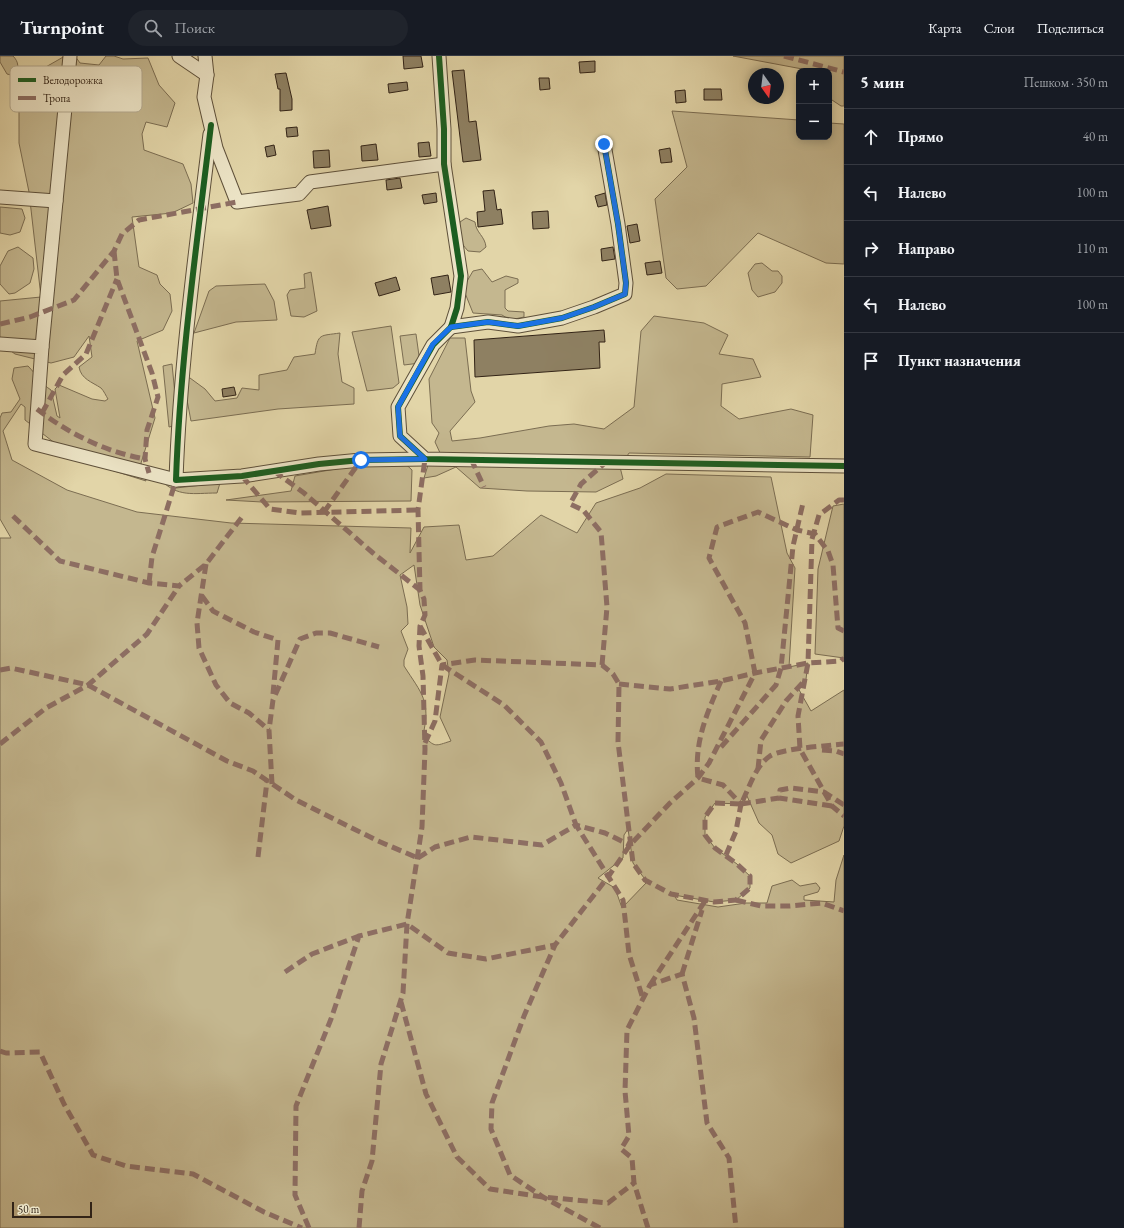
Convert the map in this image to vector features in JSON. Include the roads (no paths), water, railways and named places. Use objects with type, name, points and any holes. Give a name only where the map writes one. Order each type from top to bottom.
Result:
[{"type":"street","points":[[69,66],[70,56]]},
{"type":"street","points":[[179,56],[206,75]]},
{"type":"street","points":[[205,56],[206,75],[204,97],[210,125],[216,148],[237,202],[299,194],[310,182],[444,164]]},
{"type":"street","points":[[425,459],[400,436],[398,407],[433,344],[451,327],[457,308],[461,276],[444,164],[444,129],[439,56]]},
{"type":"street","points":[[65,112],[42,347],[35,444],[176,480],[242,476],[319,464],[361,460],[425,459],[844,466]]},
{"type":"street","points":[[176,480],[185,349],[210,125]]},
{"type":"street","points":[[451,327],[488,322],[518,326],[555,319],[594,307],[625,294],[626,283],[618,224],[604,144]]},
{"type":"street","points":[[0,197],[56,201]]},
{"type":"street","points":[[0,344],[42,347]]}]
